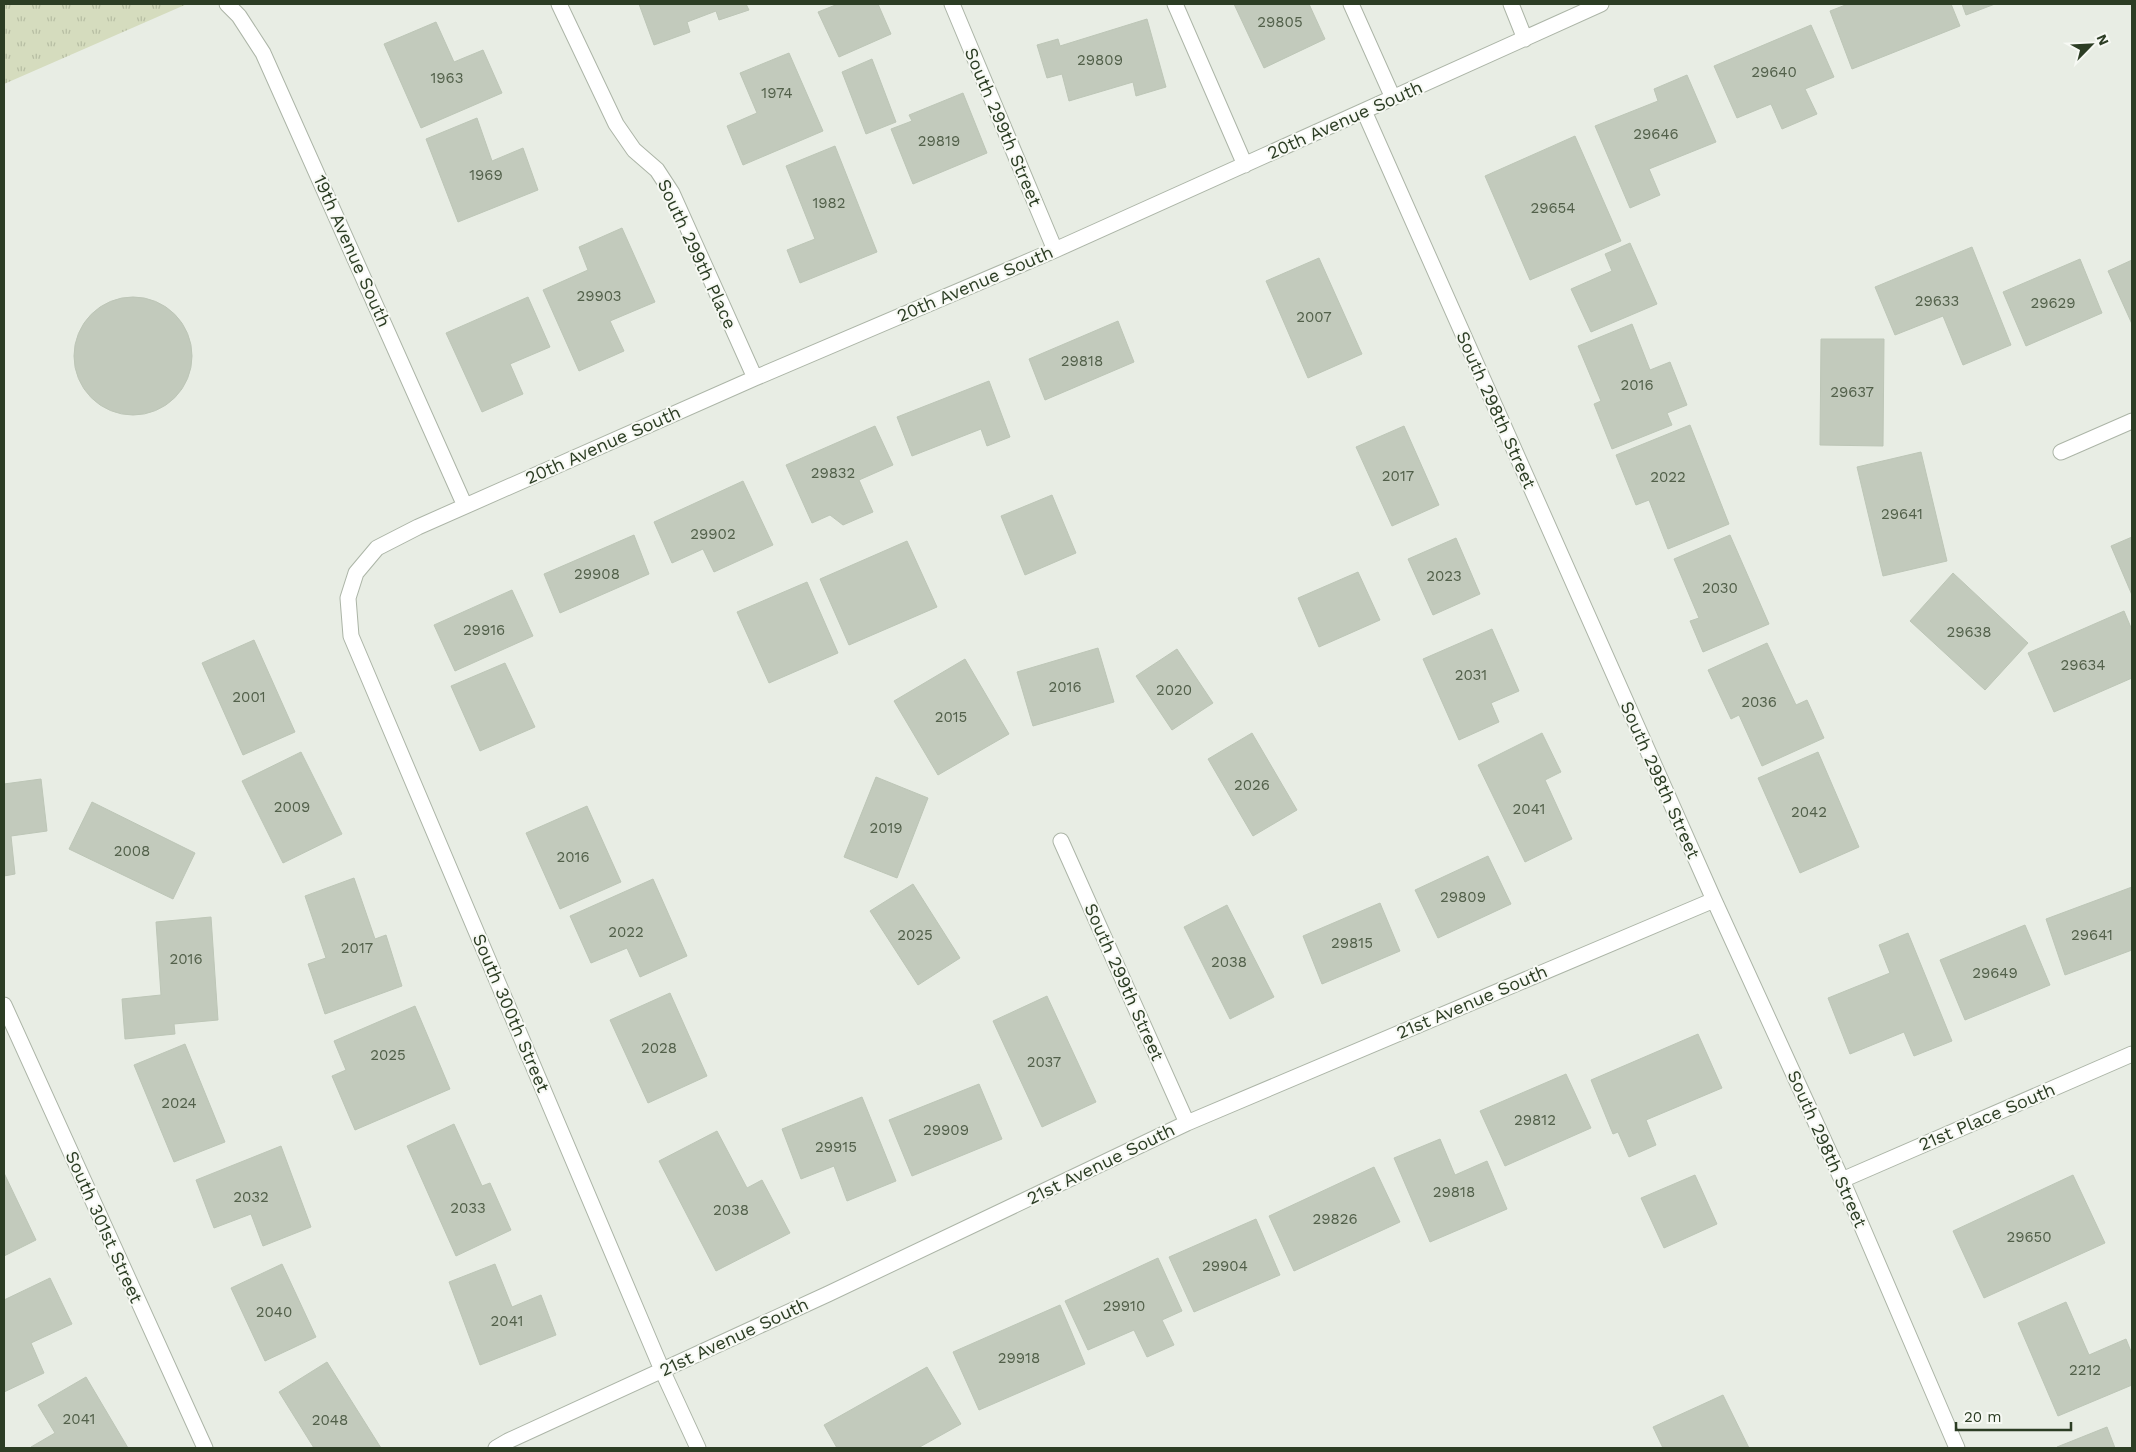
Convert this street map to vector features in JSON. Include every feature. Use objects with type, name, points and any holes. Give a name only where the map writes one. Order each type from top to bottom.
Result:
[{"type":"street","name":"19th Avenue South","points":[[227,4],[239,16],[264,53],[466,506]]},
{"type":"street","name":"South 299th Place","points":[[560,4],[616,124],[634,150],[657,170],[672,193],[755,378]]},
{"type":"street","name":"South 299th Street","points":[[952,4],[1055,250]]},
{"type":"street","points":[[1175,4],[1245,165]]},
{"type":"street","points":[[1351,4],[1393,98]]},
{"type":"street","points":[[1511,4],[1525,39]]},
{"type":"street","name":"20th Avenue South","points":[[356,574],[377,548],[418,527],[755,378],[1055,250],[1601,4]]},
{"type":"street","name":"South 298th Street","points":[[1364,111],[1714,900],[1842,1180],[1957,1448]]},
{"type":"street","points":[[2061,452],[2132,421]]},
{"type":"street","name":"South 300th Street","points":[[356,574],[348,598],[351,636],[662,1370],[698,1448]]},
{"type":"street","name":"South 299th Street","points":[[1061,840],[1187,1122]]},
{"type":"street","name":"21st Avenue South","points":[[496,1448],[828,1294],[1187,1122],[1714,900]]},
{"type":"street","name":"South 301st Street","points":[[4,1005],[205,1448]]},
{"type":"street","name":"21st Place South","points":[[1842,1180],[2132,1054]]},
{"type":"green space","points":[[4,4],[187,4],[4,84]]},
{"type":"building","points":[[639,4],[746,4],[749,10],[719,20],[716,11],[687,22],[690,32],[654,45]]},
{"type":"building","points":[[838,4],[878,4],[891,34],[839,57],[818,12]]},
{"type":"building","points":[[1234,4],[1309,4],[1325,39],[1264,68]]},
{"type":"building","points":[[1848,4],[1951,4],[1960,26],[1852,69],[1830,11]]},
{"type":"building","points":[[1962,4],[1995,4],[1966,15]]},
{"type":"building","points":[[1147,19],[1166,87],[1136,96],[1133,82],[1069,101],[1062,74],[1047,78],[1037,45],[1058,39],[1060,46]]},
{"type":"building","points":[[436,22],[454,62],[483,50],[502,93],[421,128],[384,44]]},
{"type":"building","points":[[1811,25],[1834,77],[1805,89],[1817,114],[1782,129],[1771,104],[1737,118],[1714,66]]},
{"type":"building","points":[[789,53],[823,131],[743,165],[727,126],[757,113],[740,73]]},
{"type":"building","points":[[872,59],[896,122],[866,134],[842,72]]},
{"type":"building","points":[[1687,75],[1716,142],[1649,169],[1660,195],[1630,208],[1595,126],[1658,101],[1654,89]]},
{"type":"building","points":[[963,93],[987,153],[913,184],[891,129],[912,121],[909,115]]},
{"type":"building","points":[[477,118],[492,161],[523,148],[538,190],[458,222],[426,139]]},
{"type":"building","points":[[1575,136],[1621,241],[1530,280],[1485,176]]},
{"type":"building","points":[[835,146],[877,252],[800,283],[787,250],[815,239],[786,166]]},
{"type":"building","points":[[622,228],[655,302],[610,321],[624,351],[579,371],[543,290],[588,270],[579,247]]},
{"type":"building","points":[[1630,243],[1657,304],[1591,332],[1571,289],[1612,271],[1605,254]]},
{"type":"building","points":[[1972,247],[2011,345],[1963,365],[1943,316],[1895,335],[1875,287]]},
{"type":"building","points":[[1319,258],[1362,354],[1308,378],[1266,281]]},
{"type":"building","points":[[2080,259],[2102,313],[2026,346],[2003,292]]},
{"type":"building","points":[[2132,260],[2132,324],[2108,271]]},
{"type":"building","points":[[133,297],[144,298],[166,307],[182,323],[191,345],[191,367],[182,389],[166,405],[144,414],[133,415],[122,414],[100,405],[84,389],[75,367],[74,356],[75,345],[84,323],[100,307],[122,298]]},
{"type":"building","points":[[528,297],[550,347],[510,364],[523,394],[482,412],[446,333]]},
{"type":"building","points":[[1118,321],[1134,362],[1045,400],[1029,359]]},
{"type":"building","points":[[1632,324],[1650,370],[1670,362],[1687,405],[1667,413],[1672,425],[1612,449],[1594,404],[1601,401],[1578,346]]},
{"type":"building","points":[[1821,339],[1884,339],[1883,446],[1820,445]]},
{"type":"building","points":[[989,381],[1010,437],[987,446],[981,429],[912,456],[897,417]]},
{"type":"building","points":[[1690,425],[1729,524],[1668,549],[1649,500],[1636,505],[1616,455]]},
{"type":"building","points":[[875,426],[893,465],[859,480],[873,512],[843,525],[830,515],[812,523],[786,465]]},
{"type":"building","points":[[1404,426],[1439,505],[1392,526],[1356,447]]},
{"type":"building","points":[[1921,452],[1947,561],[1883,576],[1857,467]]},
{"type":"building","points":[[743,481],[773,545],[714,572],[703,549],[672,563],[654,522]]},
{"type":"building","points":[[1052,495],[1076,553],[1025,575],[1001,516]]},
{"type":"building","points":[[634,535],[649,574],[560,613],[544,574]]},
{"type":"building","points":[[1730,535],[1769,624],[1703,652],[1690,621],[1699,618],[1674,559]]},
{"type":"building","points":[[2132,537],[2132,595],[2111,546]]},
{"type":"building","points":[[1456,538],[1480,594],[1433,615],[1408,559]]},
{"type":"building","points":[[907,541],[937,607],[849,645],[820,579]]},
{"type":"building","points":[[1358,572],[1380,620],[1319,647],[1298,598]]},
{"type":"building","points":[[1953,573],[2028,643],[1985,690],[1910,621]]},
{"type":"building","points":[[807,582],[838,653],[769,683],[737,612]]},
{"type":"building","points":[[512,590],[533,636],[455,671],[434,625]]},
{"type":"building","points":[[2124,611],[2132,630],[2132,678],[2054,712],[2028,653]]},
{"type":"building","points":[[1492,629],[1519,691],[1491,703],[1499,722],[1459,740],[1423,659]]},
{"type":"building","points":[[254,640],[295,732],[243,755],[202,663]]},
{"type":"building","points":[[1767,643],[1796,705],[1807,700],[1824,738],[1762,766],[1739,715],[1731,719],[1708,670]]},
{"type":"building","points":[[1098,648],[1114,702],[1033,726],[1017,672]]},
{"type":"building","points":[[1177,649],[1213,703],[1172,730],[1136,676]]},
{"type":"building","points":[[965,659],[1009,734],[938,775],[894,701]]},
{"type":"building","points":[[505,663],[535,727],[480,751],[451,686]]},
{"type":"building","points":[[1252,733],[1297,810],[1253,836],[1208,759]]},
{"type":"building","points":[[1542,733],[1561,772],[1545,780],[1572,839],[1525,862],[1478,765]]},
{"type":"building","points":[[301,752],[342,834],[283,863],[242,781]]},
{"type":"building","points":[[1818,752],[1859,847],[1800,873],[1758,778]]},
{"type":"building","points":[[876,777],[928,798],[897,878],[844,857]]},
{"type":"building","points":[[41,779],[47,831],[11,836],[15,874],[4,876],[4,784]]},
{"type":"building","points":[[92,802],[195,853],[173,899],[69,849]]},
{"type":"building","points":[[587,806],[621,882],[560,909],[526,833]]},
{"type":"building","points":[[1488,856],[1511,904],[1438,938],[1415,890]]},
{"type":"building","points":[[354,878],[375,939],[386,935],[402,986],[325,1014],[308,964],[326,958],[305,896]]},
{"type":"building","points":[[653,879],[687,956],[640,977],[627,948],[591,963],[570,916]]},
{"type":"building","points":[[913,884],[960,958],[918,985],[870,911]]},
{"type":"building","points":[[2132,887],[2132,950],[2065,975],[2046,919]]},
{"type":"building","points":[[1380,903],[1400,951],[1322,984],[1303,936]]},
{"type":"building","points":[[1227,905],[1274,997],[1230,1019],[1184,927]]},
{"type":"building","points":[[211,917],[218,1020],[174,1024],[175,1034],[125,1039],[122,999],[161,995],[156,922]]},
{"type":"building","points":[[2025,925],[2050,985],[1965,1020],[1940,960]]},
{"type":"building","points":[[1908,933],[1952,1041],[1914,1056],[1904,1032],[1850,1054],[1828,998],[1890,973],[1879,945]]},
{"type":"building","points":[[670,993],[707,1076],[648,1103],[610,1020]]},
{"type":"building","points":[[1047,996],[1096,1102],[1042,1127],[993,1021]]},
{"type":"building","points":[[415,1006],[450,1089],[355,1130],[332,1076],[346,1070],[334,1041]]},
{"type":"building","points":[[1698,1034],[1722,1088],[1646,1120],[1656,1145],[1629,1157],[1618,1132],[1613,1134],[1591,1080]]},
{"type":"building","points":[[185,1044],[225,1142],[174,1162],[134,1065]]},
{"type":"building","points":[[1566,1074],[1591,1128],[1505,1166],[1480,1111]]},
{"type":"building","points":[[979,1084],[1002,1139],[912,1176],[889,1120]]},
{"type":"building","points":[[862,1097],[896,1181],[847,1201],[834,1166],[801,1179],[782,1129]]},
{"type":"building","points":[[454,1124],[482,1186],[490,1183],[511,1230],[456,1256],[407,1146]]},
{"type":"building","points":[[717,1131],[747,1188],[762,1180],[790,1233],[716,1271],[659,1161]]},
{"type":"building","points":[[1440,1139],[1455,1175],[1487,1161],[1507,1209],[1430,1242],[1394,1158]]},
{"type":"building","points":[[281,1146],[311,1227],[263,1246],[251,1214],[214,1228],[196,1180]]},
{"type":"building","points":[[1374,1167],[1400,1222],[1294,1271],[1269,1216]]},
{"type":"building","points":[[4,1173],[36,1240],[4,1256]]},
{"type":"building","points":[[1695,1175],[1717,1224],[1664,1248],[1641,1198]]},
{"type":"building","points":[[2073,1175],[2105,1243],[1984,1298],[1953,1231]]},
{"type":"building","points":[[1256,1219],[1280,1275],[1194,1312],[1169,1257]]},
{"type":"building","points":[[1158,1258],[1182,1311],[1162,1320],[1174,1345],[1147,1357],[1134,1330],[1088,1350],[1065,1301]]},
{"type":"building","points":[[282,1264],[316,1337],[265,1361],[231,1288]]},
{"type":"building","points":[[495,1264],[512,1307],[541,1295],[556,1335],[480,1365],[449,1282]]},
{"type":"building","points":[[50,1278],[72,1324],[31,1343],[44,1373],[4,1392],[4,1300]]},
{"type":"building","points":[[2066,1302],[2089,1355],[2126,1339],[2132,1354],[2132,1385],[2058,1416],[2018,1323]]},
{"type":"building","points":[[1060,1305],[1085,1364],[979,1410],[953,1352]]},
{"type":"building","points":[[327,1362],[381,1448],[314,1448],[279,1392]]},
{"type":"building","points":[[927,1367],[961,1424],[918,1448],[837,1448],[824,1425]]},
{"type":"building","points":[[86,1377],[128,1448],[32,1448],[55,1433],[38,1405]]},
{"type":"building","points":[[1723,1395],[1749,1448],[1663,1448],[1653,1427]]},
{"type":"building","points":[[2107,1427],[2115,1448],[2057,1447]]}]
